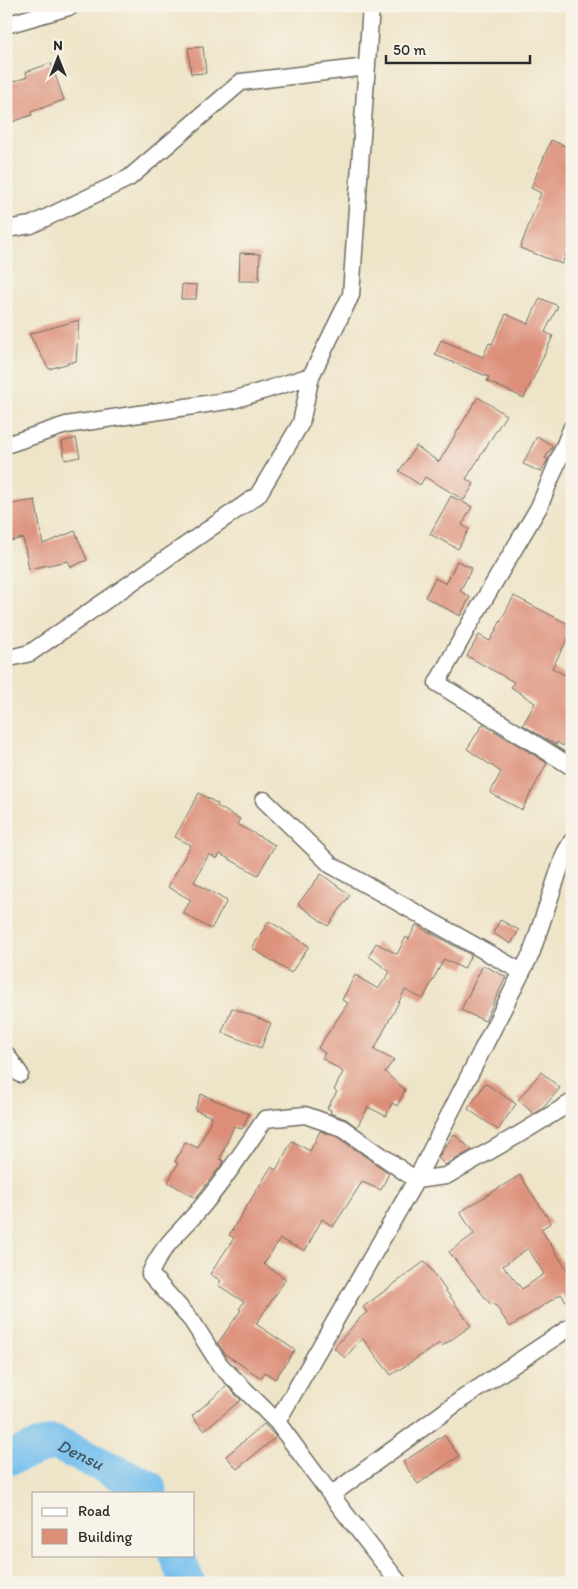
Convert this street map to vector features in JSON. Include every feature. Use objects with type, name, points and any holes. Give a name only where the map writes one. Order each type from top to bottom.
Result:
[{"type":"street","points":[[6,25],[72,6]]},
{"type":"street","points":[[6,659],[30,653],[258,495],[301,423],[311,376],[351,295],[371,6]]},
{"type":"street","points":[[6,229],[31,225],[130,178],[241,82],[367,67]]},
{"type":"street","points":[[6,445],[66,425],[233,400],[311,376]]},
{"type":"street","points":[[572,427],[539,507],[437,683],[572,767]]},
{"type":"street","points":[[264,800],[331,865],[522,972]]},
{"type":"street","points":[[277,1422],[416,1180],[522,972],[531,954],[565,853],[572,841]]},
{"type":"street","points":[[6,1054],[20,1074]]},
{"type":"street","points":[[399,1583],[277,1422],[220,1365],[192,1321],[150,1274],[155,1260],[179,1230],[204,1205],[265,1119],[305,1115],[342,1128],[416,1180],[446,1176],[572,1102]]},
{"type":"street","points":[[331,1495],[462,1399],[572,1326]]},
{"type":"building","points":[[203,47],[206,73],[191,74],[188,48]]},
{"type":"building","points":[[51,63],[64,100],[31,112],[32,115],[6,124],[6,84],[27,77],[26,72]]},
{"type":"building","points":[[551,140],[572,149],[572,256],[566,254],[562,264],[520,248],[541,193],[531,188]]},
{"type":"building","points":[[240,253],[260,254],[259,281],[239,281]]},
{"type":"building","points":[[182,284],[197,285],[196,299],[181,299]]},
{"type":"building","points":[[540,298],[558,306],[545,332],[553,336],[524,398],[487,381],[489,377],[435,355],[441,340],[483,357],[489,343],[492,344],[506,314],[528,324]]},
{"type":"building","points":[[79,320],[76,361],[49,369],[29,334]]},
{"type":"building","points":[[478,397],[506,415],[466,479],[474,484],[464,500],[425,477],[420,485],[399,471],[416,446],[439,462]]},
{"type":"building","points":[[537,436],[553,446],[545,458],[548,459],[541,472],[523,464]]},
{"type":"building","points":[[76,438],[80,457],[65,460],[62,442]]},
{"type":"building","points":[[451,496],[472,507],[462,525],[469,529],[458,549],[430,534]]},
{"type":"building","points":[[35,500],[43,544],[75,531],[87,560],[71,567],[68,561],[29,569],[23,538],[6,542],[6,505]]},
{"type":"building","points":[[457,561],[472,568],[460,591],[470,597],[460,616],[425,597],[435,578],[446,584]]},
{"type":"building","points":[[514,596],[572,626],[572,631],[552,668],[572,679],[572,731],[563,746],[557,742],[556,745],[523,725],[535,703],[511,687],[514,682],[467,656],[479,635],[490,641]]},
{"type":"building","points":[[483,724],[547,763],[522,810],[490,793],[501,772],[467,749]]},
{"type":"building","points":[[199,793],[240,819],[237,824],[275,845],[258,875],[220,854],[217,859],[209,854],[194,882],[227,901],[211,929],[183,913],[191,900],[168,887],[191,845],[175,837]]},
{"type":"building","points":[[321,874],[350,895],[328,926],[298,904]]},
{"type":"building","points":[[500,920],[519,930],[511,944],[493,933]]},
{"type":"building","points":[[269,921],[309,946],[291,973],[252,948]]},
{"type":"building","points":[[416,925],[471,955],[464,969],[444,959],[423,999],[405,990],[374,1050],[394,1060],[385,1072],[405,1090],[397,1106],[392,1103],[386,1116],[368,1107],[357,1127],[346,1119],[330,1113],[331,1110],[327,1108],[337,1092],[334,1090],[343,1072],[322,1058],[325,1053],[318,1048],[348,1003],[342,1000],[355,975],[378,989],[390,972],[369,956],[376,943],[397,954],[406,937],[409,939]]},
{"type":"building","points":[[483,965],[506,977],[485,1021],[461,1010]]},
{"type":"building","points":[[232,1008],[271,1023],[261,1048],[222,1032]]},
{"type":"building","points":[[541,1072],[560,1088],[543,1108],[534,1114],[518,1100]]},
{"type":"building","points":[[485,1083],[516,1104],[498,1130],[468,1109]]},
{"type":"building","points":[[201,1094],[249,1114],[242,1129],[234,1126],[220,1159],[224,1161],[223,1163],[196,1198],[168,1182],[178,1163],[175,1162],[185,1142],[198,1148],[212,1117],[195,1110]]},
{"type":"building","points":[[320,1131],[337,1137],[389,1173],[381,1190],[362,1182],[333,1227],[322,1219],[305,1251],[280,1239],[264,1264],[286,1279],[256,1324],[295,1350],[275,1379],[265,1372],[261,1378],[225,1354],[218,1343],[241,1310],[239,1309],[244,1302],[218,1285],[221,1281],[210,1274],[234,1238],[229,1235],[271,1167],[276,1170],[292,1141],[310,1151]]},
{"type":"building","points":[[454,1134],[472,1150],[445,1165],[438,1158]]},
{"type":"building","points":[[520,1175],[551,1223],[541,1229],[572,1278],[572,1310],[561,1294],[510,1327],[494,1303],[491,1305],[449,1252],[474,1234],[460,1212]],"holes":[[[528,1248],[544,1274],[522,1289],[503,1266]]]},
{"type":"building","points":[[425,1261],[471,1326],[442,1346],[440,1343],[391,1375],[362,1338],[345,1358],[334,1348],[367,1312],[363,1307]]},
{"type":"building","points":[[227,1386],[241,1400],[204,1430],[192,1416]]},
{"type":"building","points":[[264,1424],[276,1437],[237,1469],[226,1456]]},
{"type":"building","points":[[444,1435],[459,1456],[418,1484],[403,1462]]},
{"type":"waterway","name":"Densu","points":[[6,1459],[54,1442],[148,1487],[150,1492]]},
{"type":"waterway","name":"Densu","points":[[176,1556],[188,1583]]}]
